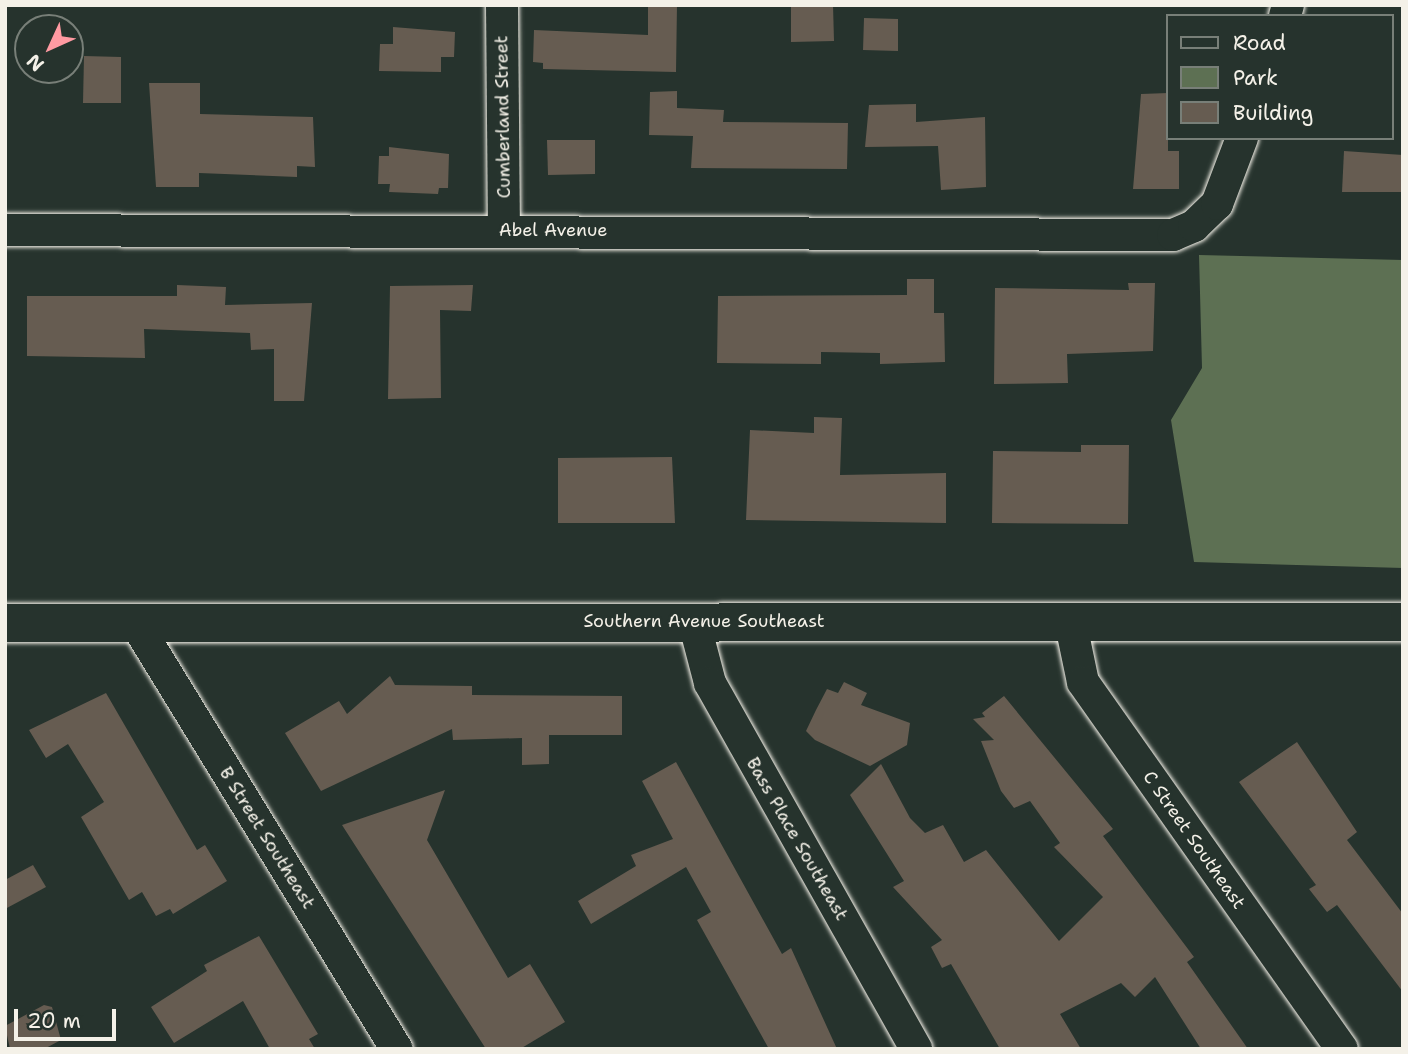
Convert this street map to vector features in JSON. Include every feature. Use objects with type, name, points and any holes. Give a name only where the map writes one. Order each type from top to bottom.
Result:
[{"type":"main road","name":"Southern Avenue Southeast","points":[[5,623],[138,627],[1070,620],[1403,622]]},
{"type":"street","name":"Cumberland Street","points":[[502,5],[504,230]]},
{"type":"street","name":"Abel Avenue","points":[[5,230],[504,230],[1173,235],[1194,226],[1217,204],[1241,140]]},
{"type":"street","name":"C Street Southeast","points":[[1070,620],[1083,682],[1342,1049]]},
{"type":"street","name":"Bass Place Southeast","points":[[694,622],[710,683],[916,1049]]},
{"type":"street","name":"B Street Southeast","points":[[138,627],[397,1049]]},
{"type":"green space","points":[[1199,255],[1403,260],[1403,568],[1194,562],[1171,420],[1202,368]]},
{"type":"building","points":[[648,5],[677,5],[676,72],[543,69],[543,63],[533,62],[534,30],[648,35]]},
{"type":"building","points":[[791,5],[833,5],[834,41],[791,42]]},
{"type":"building","points":[[864,18],[898,19],[898,51],[863,50]]},
{"type":"building","points":[[393,27],[455,32],[454,57],[441,57],[441,72],[379,71],[380,44],[393,44]]},
{"type":"building","points":[[84,56],[121,57],[121,103],[83,103]]},
{"type":"building","points":[[149,83],[200,83],[200,114],[313,117],[315,167],[297,166],[297,177],[199,173],[199,187],[156,187]]},
{"type":"building","points":[[677,91],[677,108],[724,110],[723,122],[848,123],[847,169],[691,168],[693,136],[649,135],[650,92]]},
{"type":"building","points":[[1166,93],[1166,140],[1168,151],[1179,151],[1179,189],[1133,189],[1141,94]]},
{"type":"building","points":[[916,104],[916,122],[985,117],[986,187],[941,190],[938,146],[865,147],[869,105]]},
{"type":"building","points":[[547,140],[595,140],[595,174],[548,175]]},
{"type":"building","points":[[389,147],[449,154],[448,188],[439,188],[438,194],[389,192],[390,184],[378,184],[379,156],[389,156]]},
{"type":"building","points":[[1344,151],[1403,155],[1403,192],[1342,192]]},
{"type":"building","points":[[907,279],[934,279],[934,313],[944,313],[945,362],[880,364],[880,353],[821,352],[821,364],[717,363],[718,296],[907,295]]},
{"type":"building","points":[[1128,283],[1155,283],[1153,351],[1067,354],[1068,383],[994,384],[995,288],[1129,290]]},
{"type":"building","points":[[177,285],[226,287],[225,305],[312,303],[304,401],[274,401],[274,349],[251,350],[250,333],[144,329],[145,358],[27,356],[27,296],[177,296]]},
{"type":"building","points":[[473,285],[471,311],[440,310],[441,398],[388,399],[390,286]]},
{"type":"building","points":[[814,417],[842,418],[840,475],[946,473],[946,523],[746,520],[750,430],[814,433]]},
{"type":"building","points":[[1081,445],[1129,445],[1128,524],[992,523],[993,451],[1081,452]]},
{"type":"building","points":[[672,457],[675,523],[558,523],[558,458]]},
{"type":"building","points":[[390,676],[395,685],[472,686],[472,695],[622,696],[622,735],[549,735],[549,764],[522,765],[522,738],[453,740],[452,729],[321,791],[285,733],[339,701],[347,714]]},
{"type":"building","points":[[844,682],[867,693],[861,705],[910,723],[907,745],[870,766],[815,740],[806,731],[827,689],[838,693]]},
{"type":"building","points":[[106,693],[197,850],[205,845],[227,881],[173,914],[170,909],[156,916],[142,892],[129,900],[81,817],[104,802],[68,744],[46,758],[29,730]]},
{"type":"building","points":[[1004,696],[1113,829],[1103,836],[1194,957],[1187,962],[1248,1049],[1201,1049],[1155,977],[1135,997],[1121,983],[1060,1014],[1081,1049],[1000,1049],[951,964],[942,968],[931,947],[942,940],[893,887],[904,881],[850,795],[881,764],[910,818],[925,833],[943,825],[964,862],[986,850],[1059,941],[1103,897],[1054,847],[1060,843],[1030,801],[1014,808],[1001,791],[981,741],[994,740],[973,719],[985,717],[982,713]]},
{"type":"building","points":[[1297,742],[1357,832],[1347,840],[1403,914],[1403,992],[1337,905],[1327,912],[1309,889],[1316,885],[1239,782]]},
{"type":"building","points":[[676,762],[782,954],[791,948],[837,1049],[769,1049],[697,920],[711,912],[686,867],[591,924],[578,901],[636,866],[631,855],[673,839],[642,781]]},
{"type":"building","points":[[445,790],[427,840],[508,978],[530,964],[565,1022],[520,1049],[486,1049],[342,825]]},
{"type":"building","points":[[33,865],[46,887],[5,909],[5,880]]},
{"type":"building","points":[[259,936],[318,1034],[309,1039],[315,1049],[270,1049],[243,1001],[174,1043],[151,1007],[207,971],[204,965]]},
{"type":"building","points":[[44,1005],[52,1007],[61,1040],[44,1049],[10,1049],[5,1026]]}]
